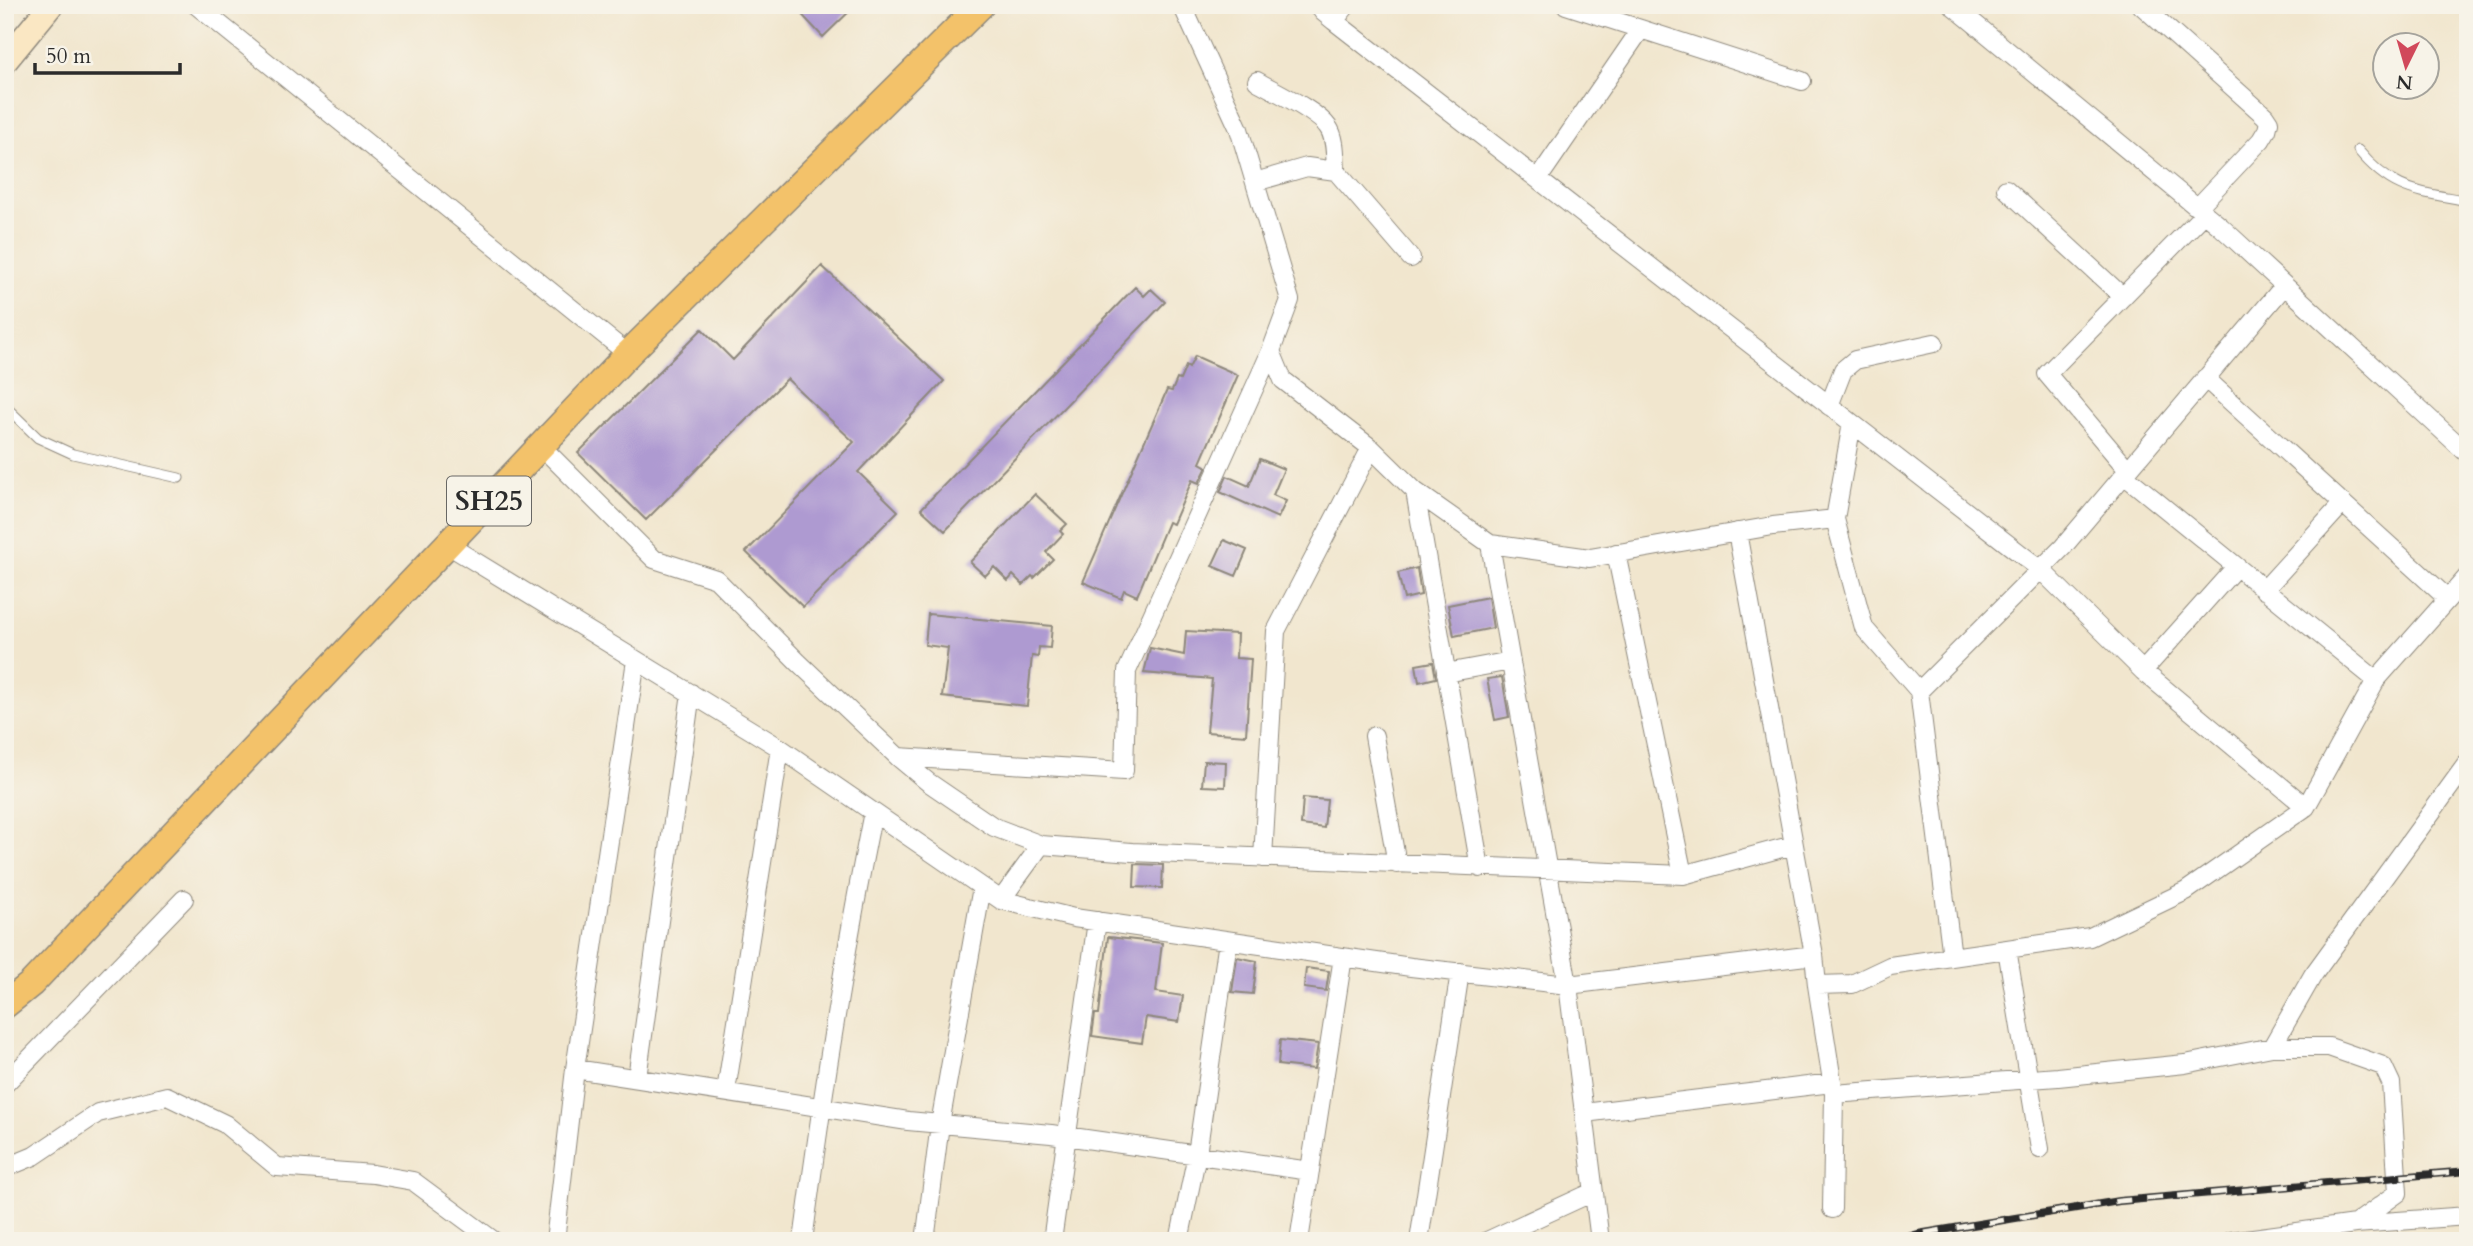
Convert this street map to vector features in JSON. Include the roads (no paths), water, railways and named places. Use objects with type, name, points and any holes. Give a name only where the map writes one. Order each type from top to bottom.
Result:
[{"type":"main road","points":[[5,35],[32,5]]},
{"type":"main road","points":[[5,61],[51,5]]},
{"type":"main road","name":"SH25","points":[[5,1005],[32,984],[628,354],[981,5]]},
{"type":"street","points":[[196,5],[628,354]]},
{"type":"street","points":[[898,757],[1124,771],[1128,671],[1271,351],[1290,300],[1239,129],[1182,5]]},
{"type":"street","points":[[1318,5],[1334,21],[2040,569],[2143,671],[2306,807]]},
{"type":"street","points":[[1334,21],[1347,5]]},
{"type":"street","points":[[1566,5],[1802,81]]},
{"type":"street","points":[[1952,5],[2201,210],[2468,454]]},
{"type":"street","points":[[2141,5],[2265,116],[2269,122],[2267,130],[2201,210],[2123,297],[2047,374],[2126,473],[2236,567],[2376,680]]},
{"type":"street","points":[[1538,179],[1641,29]]},
{"type":"street","points":[[1257,80],[1312,113],[1328,126],[1336,171],[1411,258]]},
{"type":"street","points":[[1255,182],[1307,167],[1336,171]]},
{"type":"street","points":[[2006,189],[2123,297]]},
{"type":"street","points":[[1919,691],[2063,547],[2284,286]]},
{"type":"street","points":[[1829,405],[1843,370],[1855,360],[1934,343]]},
{"type":"street","points":[[1271,351],[1283,380],[1371,448],[1415,491],[1490,544],[1590,558],[1737,531],[1835,519]]},
{"type":"street","points":[[2206,378],[2447,598]]},
{"type":"street","points":[[1852,423],[1835,519],[1864,628],[1919,691],[1952,957]]},
{"type":"street","points":[[541,446],[654,559],[716,579],[798,662],[928,782],[994,827],[1041,845],[1262,858],[1683,875],[1793,845]]},
{"type":"street","points":[[1262,858],[1276,631],[1371,448]]},
{"type":"street","points":[[1415,491],[1480,867]]},
{"type":"street","points":[[2264,590],[2343,503]]},
{"type":"street","points":[[1737,531],[1814,955],[1833,1088],[1832,1209]]},
{"type":"street","points":[[448,544],[780,748],[1000,900],[1097,922],[1568,985],[1814,955]]},
{"type":"street","points":[[1490,544],[1568,985],[1600,1241]]},
{"type":"street","points":[[1616,553],[1683,875]]},
{"type":"street","points":[[2143,671],[2236,567]]},
{"type":"street","points":[[1817,985],[1852,984],[1890,966],[2090,937],[2186,891],[2306,807],[2376,680],[2468,576]]},
{"type":"street","points":[[555,1241],[575,1069],[636,660]]},
{"type":"street","points":[[1446,673],[1511,661]]},
{"type":"street","points":[[638,1078],[691,693]]},
{"type":"street","points":[[1374,736],[1397,864]]},
{"type":"street","points":[[726,1091],[780,748]]},
{"type":"street","points":[[2272,1047],[2313,975],[2468,762]]},
{"type":"street","points":[[803,1241],[821,1107],[851,922],[873,812]]},
{"type":"street","points":[[1000,900],[1041,845]]},
{"type":"street","points":[[925,1241],[940,1124],[982,887]]},
{"type":"street","points":[[5,1084],[184,899]]},
{"type":"street","points":[[1052,1241],[1097,922]]},
{"type":"street","points":[[1179,1241],[1197,1154],[1228,941]]},
{"type":"street","points":[[2007,949],[2040,1149]]},
{"type":"street","points":[[1299,1241],[1343,957]]},
{"type":"street","points":[[1419,1241],[1460,972]]},
{"type":"street","points":[[1584,1113],[1833,1088],[2030,1080],[2185,1064],[2272,1047],[2329,1047],[2383,1066],[2391,1083],[2398,1193],[2355,1224],[2332,1234],[2231,1241]]},
{"type":"street","points":[[575,1069],[908,1121],[1067,1136],[1310,1171]]},
{"type":"street","points":[[5,1168],[34,1156],[98,1113],[167,1096],[225,1124],[277,1167],[373,1174],[413,1181],[494,1241]]},
{"type":"street","points":[[1487,1241],[1593,1192]]},
{"type":"street","points":[[2355,1224],[2464,1215]]},
{"type":"lane","points":[[2358,150],[2373,168],[2402,187],[2468,201]]},
{"type":"lane","points":[[5,406],[38,438],[73,454],[179,478]]},
{"type":"railway","points":[[1894,1241],[1918,1234],[2119,1201],[2468,1171]]}]
